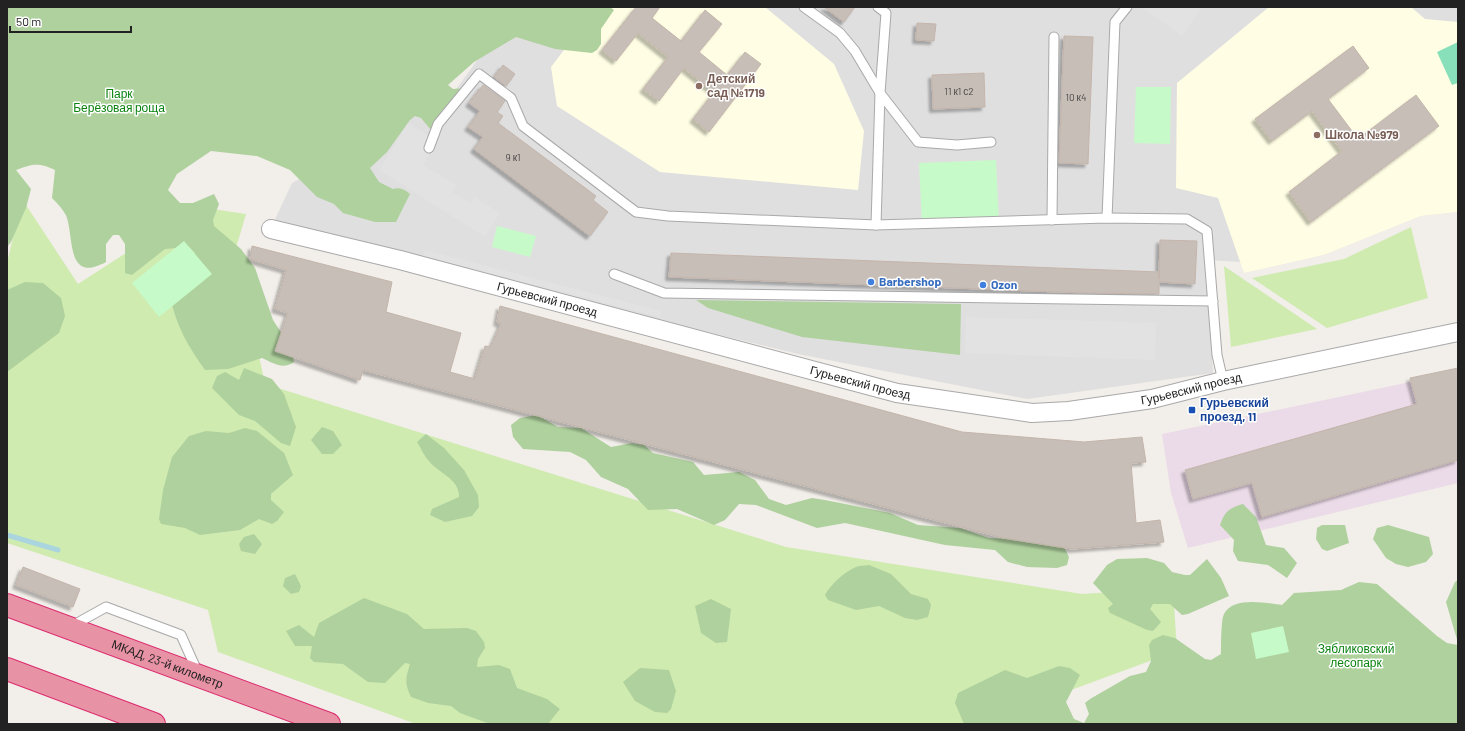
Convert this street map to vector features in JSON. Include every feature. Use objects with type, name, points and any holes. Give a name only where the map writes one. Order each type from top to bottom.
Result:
[{"type":"highway","name":"МКАД, 23-й километр","points":[[7,605],[71,627],[329,724]]},
{"type":"highway","points":[[7,669],[154,724]]},
{"type":"street","name":"Гурьевский проезд","points":[[271,229],[407,262],[897,393],[1032,412],[1069,411],[1152,398],[1223,381],[1458,332]]},
{"type":"lane","points":[[804,7],[840,33],[855,51],[880,93],[918,142],[957,145],[991,142]]},
{"type":"lane","points":[[876,225],[880,93],[886,13],[878,7]]},
{"type":"lane","points":[[1107,218],[1115,22],[1127,7]]},
{"type":"lane","points":[[1052,220],[1054,37]]},
{"type":"lane","points":[[429,148],[438,124],[479,74],[510,98],[523,126],[636,212],[668,216],[876,225],[1107,218],[1188,219],[1208,231],[1217,355],[1223,381]]},
{"type":"lane","points":[[614,274],[664,293],[1213,301]]},
{"type":"lane","points":[[71,627],[106,607],[114,609],[181,635],[200,676]]},
{"type":"shaded area","points":[[516,7],[1458,7],[1458,212],[1421,216],[1324,255],[1244,273],[1241,262],[1207,260],[1213,373],[1027,399],[798,354],[272,226],[292,183],[457,88]]},
{"type":"shaded area","name":"Детский сад №1719","points":[[597,7],[765,7],[834,64],[864,131],[858,190],[660,172],[557,106],[551,67]]},
{"type":"shaded area","points":[[1141,7],[1202,7],[1182,36]]},
{"type":"shaded area","name":"Школа №979","points":[[1269,7],[1411,7],[1425,19],[1458,22],[1458,212],[1421,216],[1324,255],[1244,273],[1218,198],[1176,188],[1177,83]]},
{"type":"shaded area","points":[[408,123],[437,141],[423,165],[456,185],[452,192],[470,203],[474,197],[500,213],[485,237],[379,170]]},
{"type":"shaded area","points":[[425,250],[661,311],[660,317],[423,256]]},
{"type":"shaded area","points":[[966,317],[1156,323],[1155,360],[965,353]]},
{"type":"shaded area","points":[[1458,372],[1458,483],[1188,548],[1171,493],[1162,434]]},
{"type":"green space","name":"Парк Берёзовая роща","points":[[7,7],[610,7],[614,10],[601,29],[601,44],[597,50],[592,53],[555,49],[516,37],[474,62],[448,85],[453,89],[465,88],[431,130],[421,118],[415,116],[410,120],[387,152],[370,168],[379,182],[393,189],[402,189],[410,194],[396,222],[375,222],[343,213],[334,204],[317,197],[290,170],[257,156],[211,151],[177,174],[168,190],[180,203],[193,203],[214,194],[219,204],[213,220],[214,226],[241,249],[255,268],[273,320],[292,349],[294,362],[282,366],[262,358],[228,369],[205,370],[183,335],[170,296],[195,253],[189,247],[165,249],[132,275],[125,273],[125,244],[119,235],[113,235],[106,244],[106,262],[93,267],[84,267],[78,263],[74,256],[66,215],[61,207],[52,198],[55,170],[36,165],[27,166],[16,170],[31,189],[26,208],[11,242],[7,247]]},
{"type":"green space","points":[[1458,42],[1458,83],[1452,85],[1437,52]]},
{"type":"green space","points":[[1136,87],[1171,87],[1170,144],[1134,143]]},
{"type":"green space","points":[[996,160],[999,221],[922,224],[919,163]]},
{"type":"green space","points":[[22,199],[78,284],[143,242],[192,206],[246,214],[236,248],[265,384],[786,547],[1082,594],[1173,588],[1177,651],[979,724],[416,724],[218,652],[208,610],[7,543],[7,263]]},
{"type":"green space","points":[[497,226],[536,236],[530,257],[492,247]]},
{"type":"green space","points":[[1411,227],[1428,298],[1327,328],[1252,278],[1344,259]]},
{"type":"green space","points":[[184,241],[212,274],[159,317],[132,283]]},
{"type":"green space","points":[[1224,266],[1317,329],[1231,347]]},
{"type":"green space","points":[[25,282],[43,283],[61,298],[65,316],[59,333],[7,372],[7,290]]},
{"type":"green space","points":[[696,300],[961,304],[960,355],[802,337],[708,308]]},
{"type":"green space","points":[[244,368],[272,379],[284,394],[296,427],[290,446],[281,443],[255,421],[239,415],[212,388],[217,376],[225,372],[239,380]]},
{"type":"green space","points":[[537,415],[558,427],[581,428],[611,447],[632,443],[644,445],[653,453],[693,462],[704,475],[739,472],[755,480],[769,499],[786,505],[812,498],[890,513],[918,525],[960,528],[989,538],[1047,540],[1064,547],[1069,557],[1067,565],[1057,568],[1027,567],[1008,562],[995,550],[945,545],[845,523],[817,528],[756,505],[739,504],[725,520],[714,525],[677,509],[648,510],[628,489],[601,477],[586,460],[570,452],[523,449],[513,437],[511,425],[520,418]]},
{"type":"green space","points":[[322,427],[333,431],[342,445],[333,454],[322,454],[311,440]]},
{"type":"green space","points":[[245,428],[257,431],[284,453],[293,475],[271,494],[271,500],[284,512],[277,521],[272,524],[259,519],[240,530],[200,535],[185,528],[161,524],[159,519],[163,490],[172,457],[189,436],[206,431],[229,433]]},
{"type":"green space","points":[[426,434],[444,448],[464,470],[478,495],[479,507],[472,516],[445,522],[430,515],[432,509],[459,497],[456,485],[429,461],[417,442]]},
{"type":"green space","points":[[1243,504],[1256,517],[1266,545],[1284,548],[1297,563],[1287,578],[1268,565],[1238,561],[1233,551],[1234,540],[1220,525],[1228,511]]},
{"type":"green space","points":[[1322,525],[1345,525],[1349,543],[1327,551],[1322,549],[1316,539],[1317,528]]},
{"type":"green space","points":[[1388,525],[1429,537],[1433,554],[1426,562],[1408,567],[1396,564],[1386,558],[1373,539],[1377,528]]},
{"type":"green space","points":[[254,534],[262,544],[255,554],[241,551],[239,544],[244,537]]},
{"type":"green space","points":[[1147,558],[1164,563],[1172,572],[1185,575],[1190,575],[1207,559],[1221,578],[1229,596],[1188,614],[1182,615],[1170,604],[1153,604],[1150,609],[1161,622],[1153,631],[1147,630],[1110,613],[1108,608],[1113,604],[1093,583],[1107,565],[1117,559]]},
{"type":"green space","points":[[869,565],[891,574],[911,594],[928,599],[931,605],[928,617],[917,620],[905,618],[879,606],[856,610],[828,600],[825,595],[838,579],[856,567]]},
{"type":"green space","points":[[295,574],[301,586],[299,592],[291,594],[283,586],[285,578]]},
{"type":"green space","points":[[1458,580],[1458,643],[1446,602],[1455,582]]},
{"type":"green space","name":"Зябликовский лесопарк","points":[[1359,582],[1377,584],[1437,636],[1447,643],[1458,645],[1458,724],[964,724],[955,703],[958,693],[1005,670],[1027,678],[1059,666],[1070,668],[1080,675],[1066,702],[1074,719],[1084,723],[1089,714],[1085,703],[1130,676],[1146,672],[1151,661],[1149,645],[1152,640],[1163,635],[1175,638],[1205,659],[1211,660],[1221,654],[1223,617],[1228,608],[1250,602],[1282,605],[1294,593],[1341,590]]},
{"type":"green space","points":[[364,598],[407,614],[424,629],[467,628],[476,631],[484,642],[485,648],[478,659],[477,667],[499,665],[510,669],[517,688],[547,699],[560,709],[548,724],[490,724],[460,713],[451,706],[428,703],[411,697],[406,680],[410,664],[405,663],[385,683],[368,682],[343,664],[314,662],[310,658],[312,646],[295,646],[286,631],[299,625],[314,637],[319,623]]},
{"type":"green space","points":[[711,599],[731,609],[727,642],[716,643],[701,633],[695,606]]},
{"type":"green space","points":[[1283,626],[1289,652],[1256,659],[1251,633]]},
{"type":"green space","points":[[640,668],[669,670],[676,691],[671,709],[667,713],[655,712],[635,701],[623,682]]},
{"type":"building","points":[[636,7],[660,7],[652,18],[681,41],[705,10],[722,24],[699,52],[727,75],[745,52],[761,64],[709,132],[693,119],[714,92],[684,68],[659,101],[643,89],[668,57],[638,33],[616,61],[602,50]]},
{"type":"building","points":[[824,7],[855,7],[844,22]]},
{"type":"building","points":[[917,23],[936,24],[934,41],[916,40]]},
{"type":"building","points":[[1064,36],[1093,37],[1088,164],[1059,163]]},
{"type":"building","points":[[1353,46],[1369,68],[1328,99],[1358,139],[1416,95],[1439,126],[1311,222],[1289,192],[1342,151],[1312,111],[1272,141],[1255,119]]},
{"type":"building","points":[[503,65],[515,74],[506,86],[494,77]]},
{"type":"building","points":[[984,73],[985,107],[933,109],[932,75]]},
{"type":"building","points":[[483,85],[505,101],[497,112],[503,116],[498,123],[596,196],[593,200],[608,212],[590,236],[474,149],[483,137],[468,127],[480,111],[469,103]]},
{"type":"building","points":[[1160,240],[1197,241],[1195,284],[1159,282],[1159,294],[1085,293],[669,277],[671,253],[1159,272],[1159,279]]},
{"type":"building","points":[[252,246],[392,282],[386,312],[461,333],[450,372],[475,379],[485,346],[491,347],[501,324],[497,322],[500,306],[962,432],[1084,442],[1142,437],[1146,462],[1131,463],[1136,523],[1160,520],[1164,542],[1072,549],[1003,538],[363,370],[360,380],[275,351],[288,313],[275,309],[286,270],[250,259]]},
{"type":"building","points":[[1458,368],[1458,460],[1262,517],[1252,483],[1193,499],[1185,470],[1417,404],[1410,378]]},
{"type":"building","points":[[23,567],[80,589],[73,607],[16,585]]},
{"type":"waterway","points":[[7,535],[58,550]]},
{"type":"place","name":"Детский сад №1719","points":[[699,86]]},
{"type":"place","name":"Школа №979","points":[[1317,135]]},
{"type":"place","name":"Barbershop","points":[[871,282]]},
{"type":"place","name":"Ozon","points":[[983,285]]},
{"type":"place","name":"Гурьевский проезд, 11","points":[[1192,410]]}]
